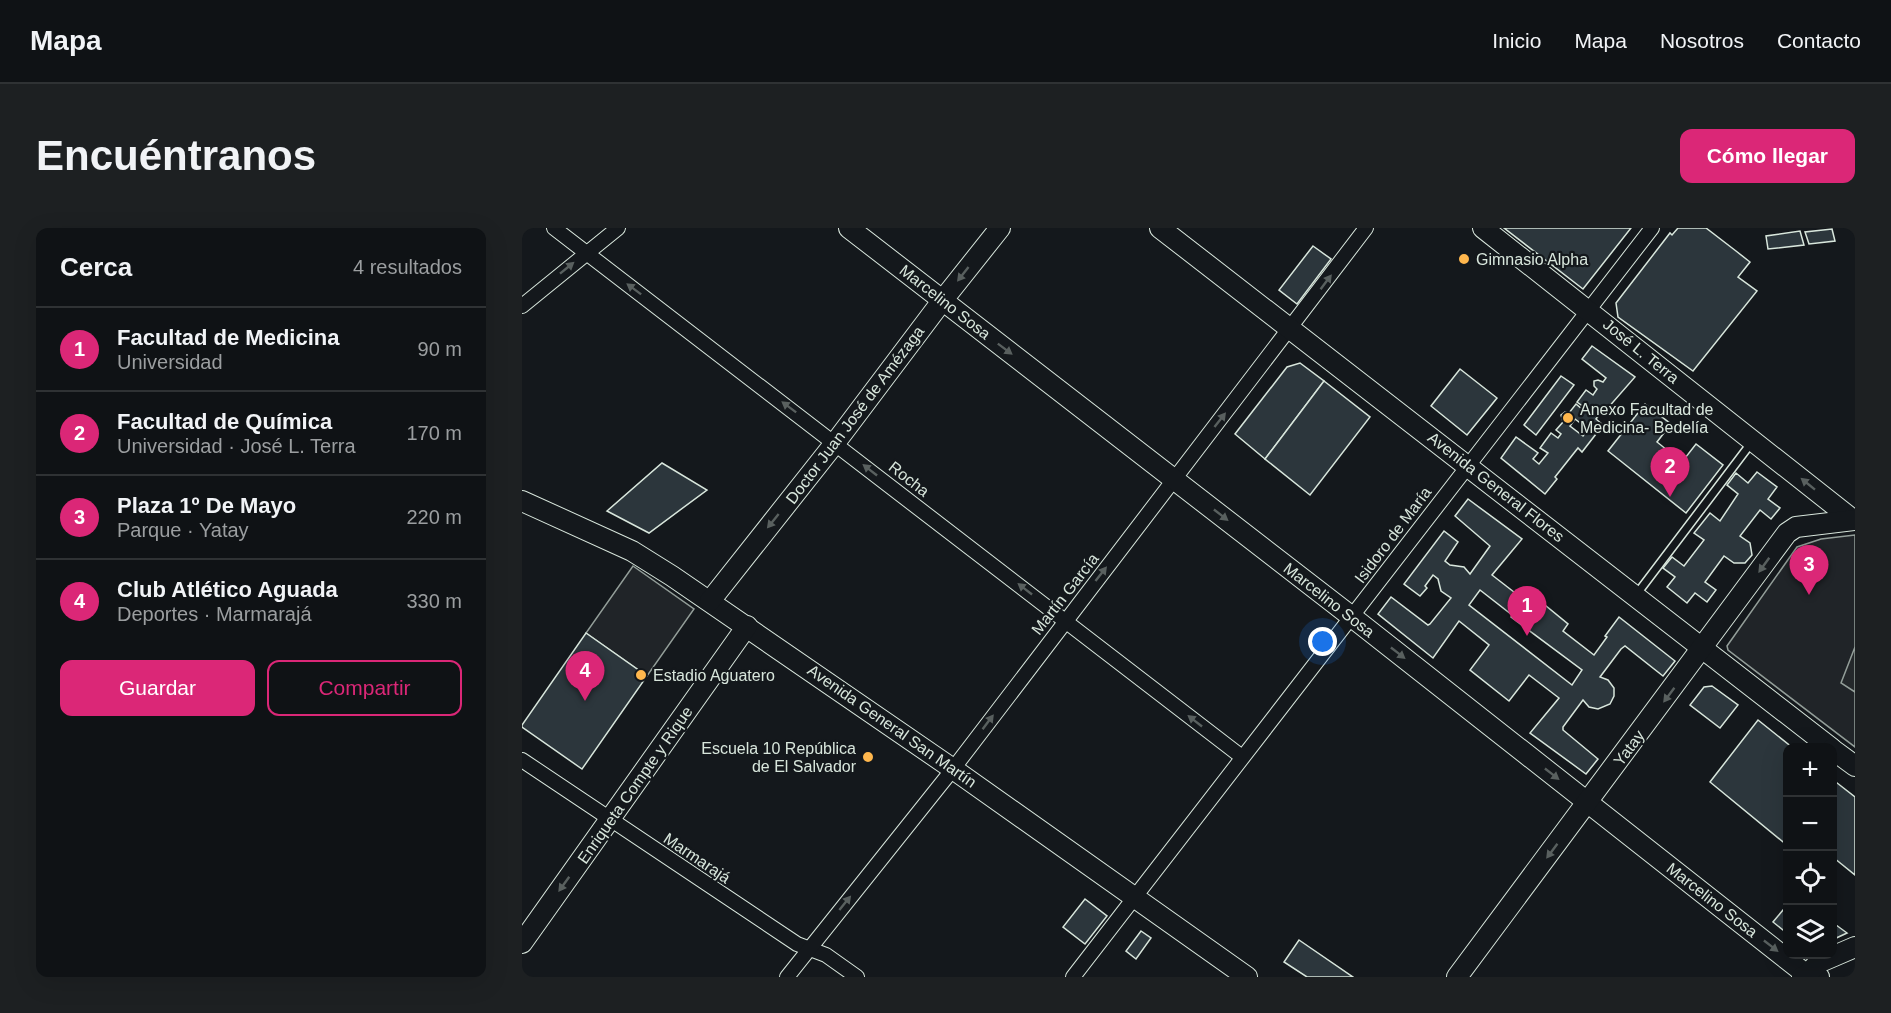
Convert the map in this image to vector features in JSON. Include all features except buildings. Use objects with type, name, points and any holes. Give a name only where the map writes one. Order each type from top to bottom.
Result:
[{"type":"street","name":"Rocha","points":[[554,228],[1242,757]]},
{"type":"street","points":[[522,306],[618,228]]},
{"type":"street","name":"Marcelino Sosa","points":[[849,228],[1352,617],[1809,976]]},
{"type":"street","name":"Doctor Juan José de Amézaga","points":[[710,601],[1000,228]]},
{"type":"street","name":"Avenida General Flores","points":[[1160,228],[1826,743]]},
{"type":"street","name":"Martín García","points":[[787,977],[953,769],[1366,228]]},
{"type":"street","name":"José L. Terra","points":[[1483,228],[1854,520]]},
{"type":"street","name":"Isidoro de María","points":[[1073,977],[1652,228]]},
{"type":"street","name":"Avenida General San Martín","points":[[522,501],[632,551],[710,601],[1247,977]]},
{"type":"street","name":"Yatay","points":[[1457,977],[1704,648],[1787,533],[1804,525],[1854,520]]},
{"type":"street","name":"Enriqueta Compte y Rique","points":[[522,944],[747,626]]},
{"type":"street","name":"Avenida General Flores","points":[[1837,752],[1855,766]]},
{"type":"street","name":"Marmarajá","points":[[522,760],[797,944],[826,955],[857,977]]},
{"type":"street","points":[[1809,976],[1818,963],[1855,947]]},
{"type":"lane","points":[[1636,595],[1753,440]]},
{"type":"shaded area","points":[[1855,535],[1855,747],[1728,650],[1727,646],[1797,547],[1821,539]]},
{"type":"shaded area","points":[[633,566],[694,609],[647,676],[586,633]]},
{"type":"shaded area","points":[[1855,647],[1855,692],[1841,683]]},
{"type":"place","name":"Gimnasio Alpha","points":[[1464,259]]},
{"type":"place","name":"Anexo Facultad de Medicina- Bedelía","points":[[1568,418]]},
{"type":"place","name":"Facultad de Química","points":[[1670,497]]},
{"type":"place","name":"Plaza 1º De Mayo","points":[[1809,595]]},
{"type":"place","name":"Facultad de Medicina","points":[[1527,636]]},
{"type":"place","name":"Estadio Aguatero","points":[[641,675]]},
{"type":"place","name":"Club Atlético Aguada","points":[[585,701]]},
{"type":"place","name":"Escuela 10 República de El Salvador","points":[[868,757]]}]
